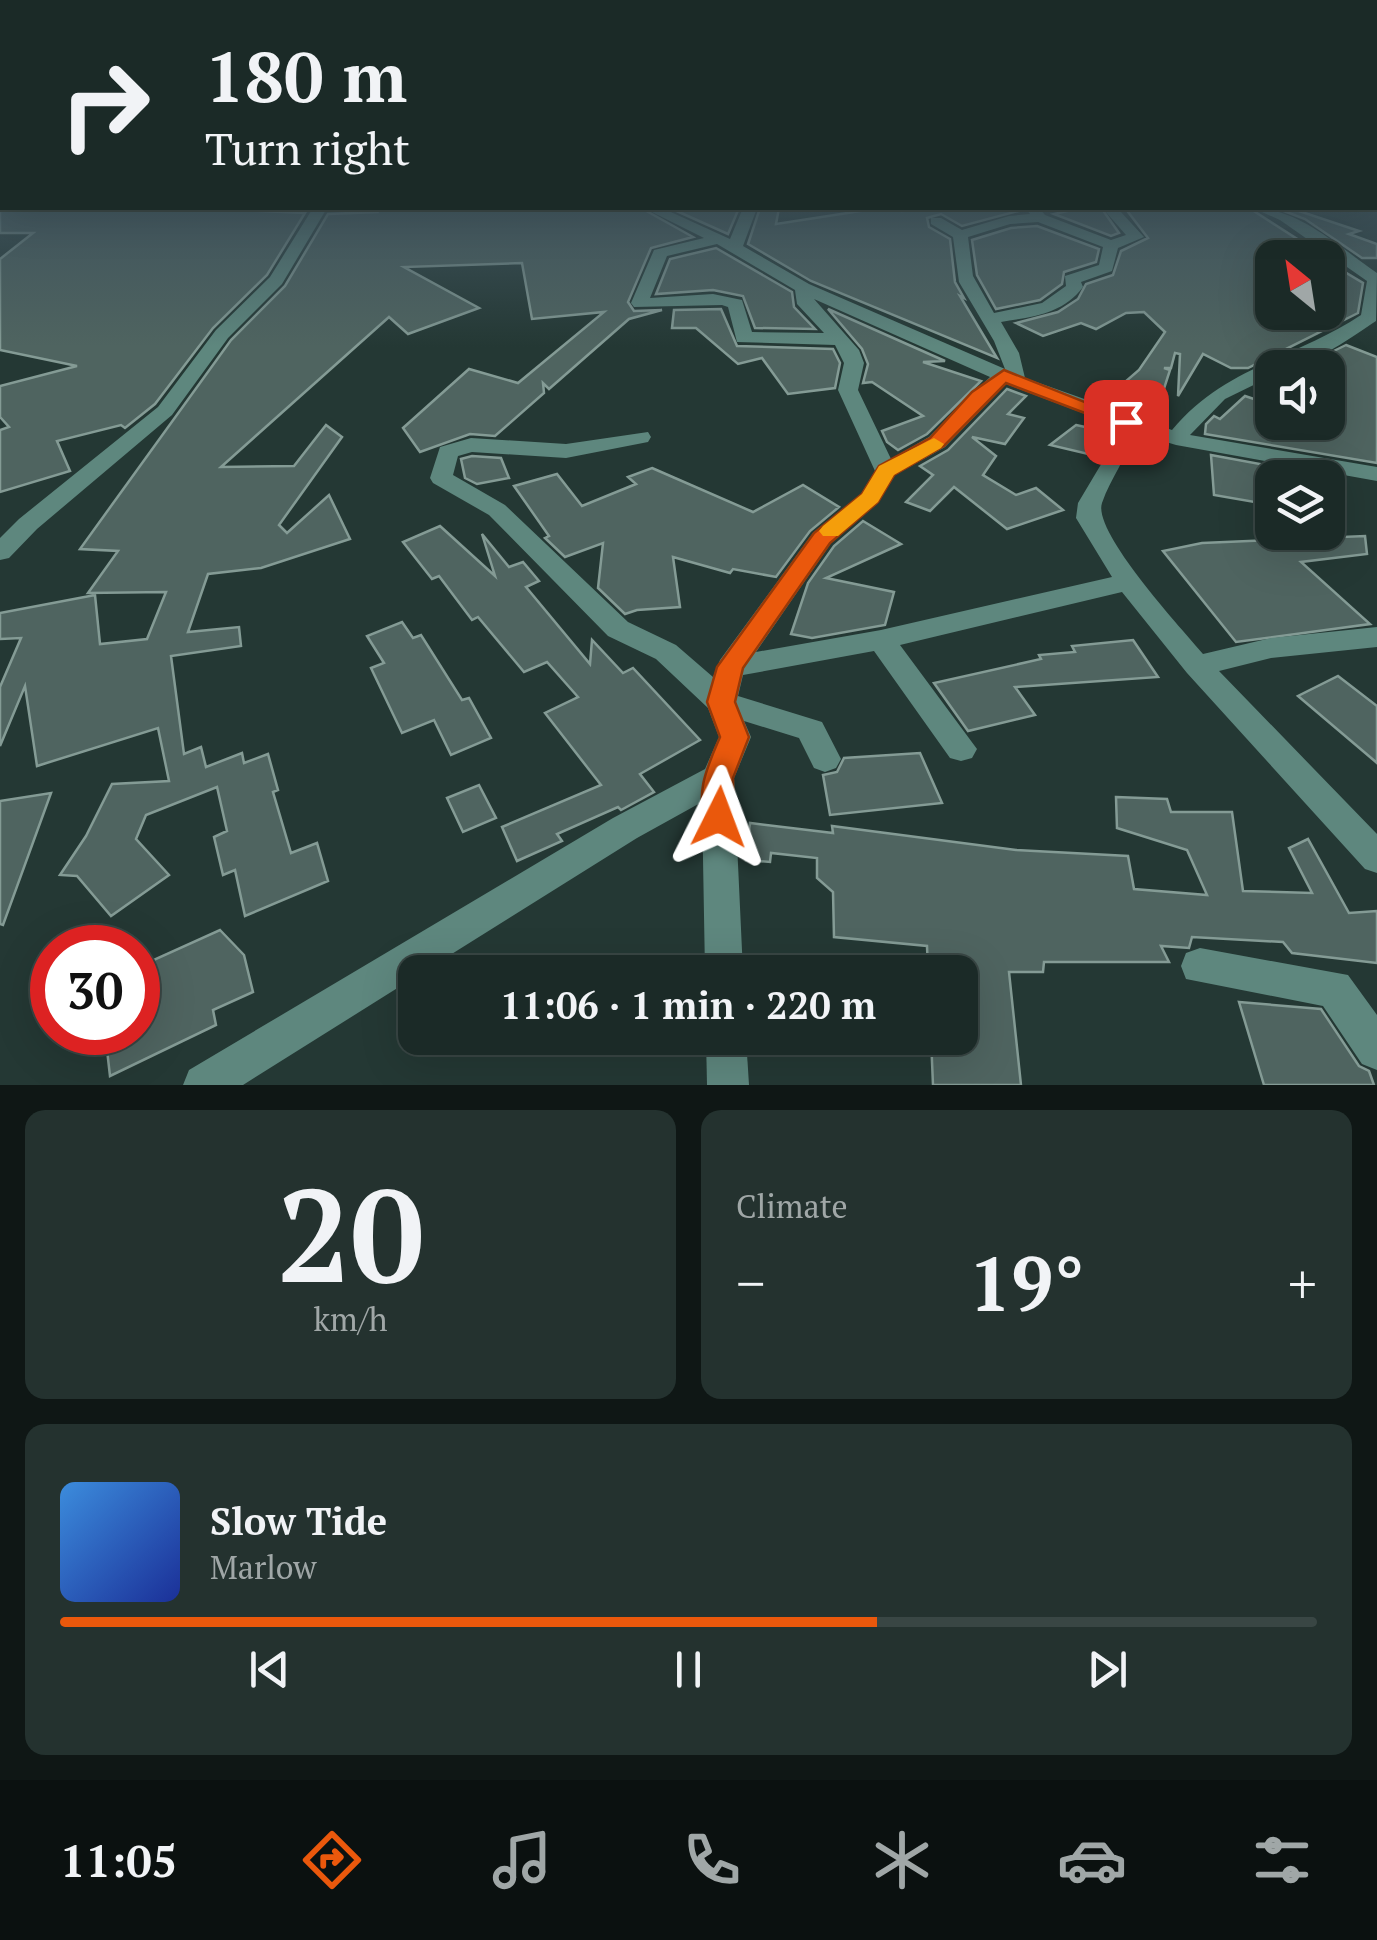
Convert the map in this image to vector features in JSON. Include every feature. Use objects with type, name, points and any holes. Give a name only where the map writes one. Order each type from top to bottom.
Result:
[{"type":"street","points":[[0,552],[28,524],[165,411],[222,334],[276,280],[297,246]]},
{"type":"street","points":[[709,246],[660,253],[640,303],[664,306],[719,297],[736,304],[744,338],[842,340]]},
{"type":"street","points":[[732,246],[804,288],[1010,378],[1126,422],[1176,439],[1377,474]]},
{"type":"street","points":[[960,246],[960,263],[978,306],[1010,348],[1010,378]]},
{"type":"street","points":[[990,319],[1049,308],[1066,300],[1076,287],[1071,280],[1106,268],[1111,246]]},
{"type":"street","points":[[1311,350],[1357,328],[1373,311],[1376,280],[1327,246]]},
{"type":"street","points":[[804,288],[806,304],[842,340],[854,363],[848,390],[886,471]]},
{"type":"street","points":[[1176,439],[1203,404],[1225,386],[1255,375]]},
{"type":"street","points":[[723,955],[718,778],[734,737],[721,702],[730,667],[822,538],[870,498],[886,471],[937,442],[978,396],[1010,378]]},
{"type":"street","points":[[1126,422],[1112,468],[1086,511],[1128,582],[1197,666],[1377,858]]},
{"type":"street","points":[[640,436],[566,450],[471,444],[448,452],[441,478],[496,510],[618,629],[666,652],[721,702],[811,730],[825,758]]},
{"type":"street","points":[[730,667],[881,640],[1128,582]]},
{"type":"street","points":[[1197,666],[1271,648],[1377,638]]},
{"type":"street","points":[[881,640],[962,749]]},
{"type":"street","points":[[204,1085],[625,828],[718,778]]},
{"type":"street","points":[[1200,966],[1334,989],[1377,1049]]},
{"type":"street","points":[[727,1055],[728,1085]]},
{"type":"building","points":[[17,246],[285,246],[267,275],[213,328],[155,404],[125,428],[121,425],[57,441],[70,471],[0,492],[0,430],[9,427],[0,417],[0,386],[77,366],[0,350],[0,259]]},
{"type":"building","points":[[309,246],[660,246],[651,248],[628,302],[634,311],[662,310],[629,319],[549,389],[543,383],[544,393],[495,436],[470,434],[420,452],[403,428],[469,369],[518,383],[604,312],[532,319],[522,263],[404,267],[479,308],[408,334],[389,317],[221,467],[294,466],[326,425],[342,437],[279,525],[287,533],[329,495],[350,539],[261,568],[208,574],[188,632],[239,627],[241,646],[171,656],[184,754],[201,747],[206,767],[242,753],[244,763],[268,754],[278,790],[273,792],[291,853],[317,843],[328,881],[245,916],[235,870],[223,875],[214,837],[227,831],[217,787],[146,815],[136,839],[169,875],[111,916],[77,876],[60,875],[86,836],[112,784],[169,781],[158,728],[37,766],[25,686],[0,746],[0,687],[21,638],[0,639],[0,613],[95,595],[100,644],[147,639],[166,592],[88,593],[118,551],[80,549],[231,340],[285,286]]},
{"type":"building","points":[[751,246],[951,246],[955,282],[964,298],[960,296],[997,358],[811,281]]},
{"type":"building","points":[[973,246],[1090,246],[1099,249],[1096,262],[1064,272],[1062,284],[1040,300],[996,309],[977,275]]},
{"type":"building","points":[[1132,246],[1255,246],[1255,330],[1324,330],[1284,350],[1255,350],[1255,364],[1248,368],[1231,368],[1203,354],[1178,396],[1180,354],[1175,353],[1171,368],[1164,368],[1170,370],[1162,395],[1125,382],[1139,370],[1165,332],[1144,312],[1126,313],[1096,329],[1081,323],[1043,336],[1016,323],[1058,312],[1078,299],[1086,284],[1113,275],[1121,251]]},
{"type":"building","points":[[1345,246],[1377,246],[1377,258],[1362,258]]},
{"type":"building","points":[[716,248],[792,292],[794,307],[815,329],[755,328],[743,296],[713,290],[656,294],[670,259]]},
{"type":"building","points":[[1345,272],[1363,283],[1358,313],[1345,320]]},
{"type":"building","points":[[721,309],[737,346],[833,349],[840,363],[835,388],[788,394],[762,358],[738,364],[696,328],[672,328],[674,310]]},
{"type":"building","points":[[828,309],[945,361],[923,362],[981,381],[927,434],[898,450],[887,442],[882,431],[923,416],[872,382],[863,383],[868,364],[862,349]]},
{"type":"building","points":[[1346,345],[1377,357],[1377,463],[1205,434],[1206,424],[1214,416],[1220,419],[1245,396],[1255,399],[1255,440],[1345,440],[1345,350],[1336,350]]},
{"type":"building","points":[[1007,389],[1026,396],[1008,414],[1024,418],[1005,444],[972,437],[996,456],[983,475],[1016,495],[1036,488],[1063,510],[1007,529],[954,487],[930,511],[906,502],[933,475],[920,466],[948,450]]},
{"type":"building","points":[[1076,425],[1108,432],[1101,457],[1050,445]]},
{"type":"building","points":[[1211,455],[1255,463],[1255,502],[1214,495]]},
{"type":"building","points":[[501,458],[509,478],[477,484],[465,478],[461,459]]},
{"type":"building","points":[[652,468],[753,512],[803,485],[839,507],[810,531],[776,577],[733,569],[730,573],[673,557],[680,607],[625,614],[598,588],[603,543],[565,557],[545,538],[549,536],[514,486],[557,474],[582,506],[636,484],[628,477]]},
{"type":"building","points":[[863,521],[901,544],[826,578],[894,592],[885,625],[812,638],[791,634],[808,583],[834,546]]},
{"type":"building","points":[[440,526],[495,576],[482,534],[509,567],[523,562],[539,581],[526,587],[590,664],[592,640],[623,673],[633,668],[700,740],[640,774],[654,792],[621,810],[618,807],[557,834],[562,841],[517,861],[502,827],[601,785],[545,713],[578,697],[547,662],[524,672],[478,617],[472,620],[439,576],[432,579],[403,542]]},
{"type":"building","points":[[1365,536],[1367,554],[1301,562],[1370,624],[1236,642],[1163,551],[1202,543],[1255,541],[1255,550],[1345,550],[1345,537]]},
{"type":"building","points":[[402,622],[413,638],[421,635],[462,700],[469,698],[491,738],[451,755],[434,720],[402,733],[371,668],[384,663],[367,636]]},
{"type":"building","points":[[1133,640],[1158,677],[1015,687],[1035,715],[968,731],[934,683],[1041,659],[1039,655],[1075,652],[1072,646]]},
{"type":"building","points":[[1338,676],[1377,706],[1377,763],[1298,696]]},
{"type":"building","points":[[920,753],[942,803],[830,815],[823,775],[837,772],[844,758]]},
{"type":"building","points":[[479,785],[496,818],[463,832],[447,798]]},
{"type":"building","points":[[51,793],[3,925],[0,924],[0,801]]},
{"type":"building","points":[[1116,797],[1167,799],[1171,812],[1232,812],[1243,891],[1312,893],[1289,848],[1308,839],[1349,913],[1377,911],[1377,963],[1292,953],[1283,942],[1192,937],[1189,948],[1161,946],[1169,962],[1044,962],[1043,972],[1009,972],[1021,1085],[933,1085],[932,1055],[978,1055],[978,955],[927,955],[927,946],[834,937],[833,892],[817,878],[817,858],[771,853],[770,862],[746,860],[750,823],[833,833],[832,826],[1016,850],[1128,856],[1134,889],[1207,895],[1187,850],[1117,828]]},
{"type":"building","points":[[220,930],[244,955],[253,992],[213,1010],[216,1025],[160,1052],[160,957]]},
{"type":"building","points":[[1239,1002],[1321,1009],[1359,1066],[1369,1071],[1374,1085],[1264,1085]]},
{"type":"building","points":[[108,1055],[154,1055],[110,1076]]},
{"type":"slow traffic","points":[[831,531],[870,498],[886,471],[934,444]]},
{"type":"route","points":[[719,817],[718,778],[734,737],[721,702],[730,667],[822,538],[870,498],[886,471],[937,442],[978,396],[1004,376],[1126,422]]}]
